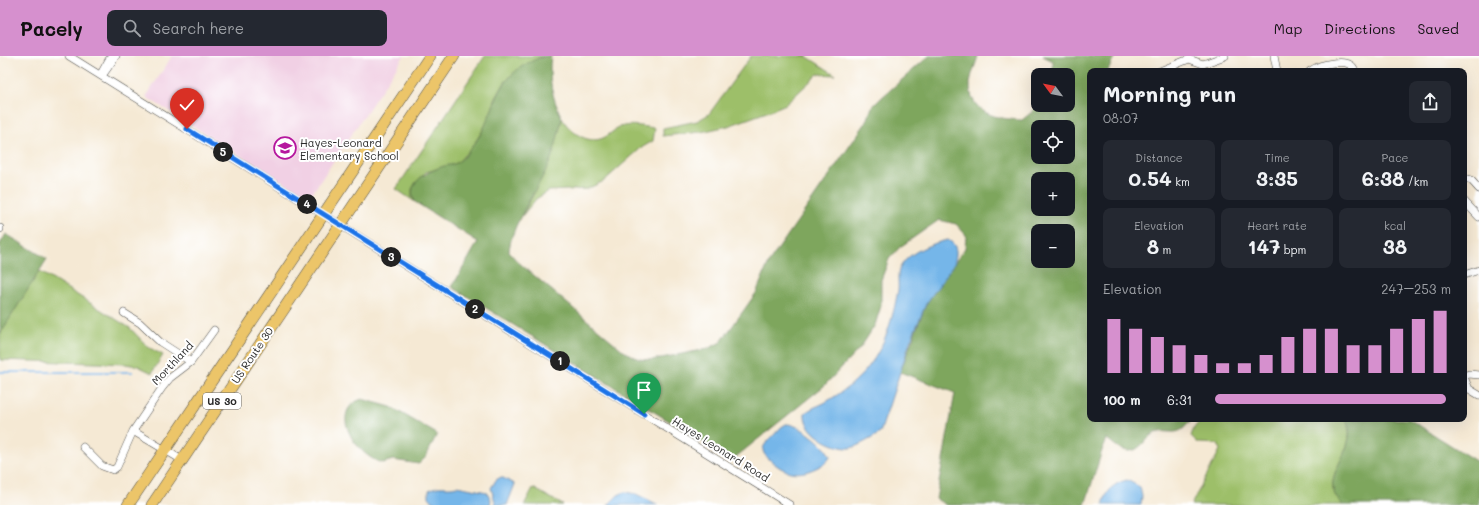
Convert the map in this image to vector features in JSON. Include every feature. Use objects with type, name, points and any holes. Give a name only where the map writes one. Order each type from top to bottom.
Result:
[{"type":"highway","name":"US 30","points":[[128,505],[430,56]]},
{"type":"highway","name":"US 30","points":[[340,225],[454,56]]},
{"type":"highway","name":"US Route 30","points":[[152,505],[340,225]]},
{"type":"street","name":"Hayes Leonard Road","points":[[69,56],[790,505]]},
{"type":"street","points":[[102,76],[103,69],[111,56]]},
{"type":"street","points":[[102,76],[116,56]]},
{"type":"street","points":[[1167,68],[1189,59],[1202,68],[1225,56]]},
{"type":"street","points":[[1274,56],[1276,68]]},
{"type":"street","points":[[1314,68],[1317,66],[1345,62],[1350,64],[1353,68]]},
{"type":"street","points":[[1467,179],[1471,180],[1479,189]]},
{"type":"street","points":[[1467,204],[1479,217]]},
{"type":"street","points":[[1467,274],[1479,270]]},
{"type":"street","points":[[124,313],[140,323],[160,342],[191,362]]},
{"type":"street","name":"Morthland","points":[[83,447],[102,466],[113,470],[117,467],[133,431],[162,388],[170,378],[191,362],[214,330]]},
{"type":"street","points":[[1467,375],[1479,375]]},
{"type":"street","points":[[1467,384],[1469,389],[1479,395]]},
{"type":"street","points":[[133,431],[182,460]]},
{"type":"shaded area","name":"Hayes-Leonard Elementary School","points":[[172,56],[404,56],[309,198],[146,97]]},
{"type":"green space","points":[[485,56],[548,56],[538,58],[505,82],[495,100],[488,122],[472,147],[456,164],[426,172],[416,182],[412,189],[412,197],[415,202],[396,189]]},
{"type":"green space","points":[[551,56],[550,72],[553,95],[562,118],[550,162],[524,210],[510,242],[509,252],[517,261],[625,352],[639,359],[651,360],[707,349],[721,342],[756,293],[769,262],[867,121],[872,107],[929,56],[978,56],[970,83],[974,102],[986,113],[994,116],[1022,120],[1032,112],[1075,112],[1075,68],[1053,68],[1053,61],[1043,56],[1115,56],[1109,68],[1087,68],[1087,422],[1189,422],[1178,431],[1155,433],[1141,446],[1130,451],[1117,447],[1106,438],[1085,505],[946,505],[936,499],[955,393],[900,372],[926,304],[965,248],[966,235],[956,224],[939,220],[900,247],[889,259],[881,280],[881,306],[875,325],[861,347],[824,386],[732,460],[452,287],[478,242],[415,202],[412,195],[415,183],[425,174],[444,166],[455,164],[463,158],[479,137],[500,90],[516,71],[528,63],[540,58]]},
{"type":"green space","points":[[751,56],[806,56],[836,75],[818,74],[786,104],[728,126],[701,132],[663,136],[663,128],[697,121],[709,114]]},
{"type":"green space","points":[[562,118],[569,128],[579,136],[591,140],[606,137],[616,129],[632,125],[655,128],[653,141],[641,148],[604,181],[587,189],[549,191],[536,199],[522,216],[551,157]]},
{"type":"green space","points":[[6,234],[47,259],[0,334],[0,244]]},
{"type":"green space","points":[[39,271],[130,328],[148,347],[163,355],[152,373],[138,366],[125,364],[0,360],[0,334]]},
{"type":"green space","points":[[362,399],[391,407],[437,434],[426,457],[419,464],[393,460],[383,463],[364,453],[356,444],[346,423],[347,413],[352,405]]},
{"type":"green space","points":[[1199,422],[1347,422],[1349,437],[1347,446],[1333,480],[1333,488],[1336,496],[1343,505],[1191,505],[1220,450],[1218,444],[1198,443],[1191,436],[1194,428]]},
{"type":"green space","points":[[1347,422],[1414,422],[1479,463],[1479,505],[1343,505],[1336,496],[1333,488],[1333,480],[1347,446],[1349,428]]},
{"type":"green space","points":[[533,488],[563,505],[524,505]]},
{"type":"water","points":[[948,240],[954,244],[956,250],[954,264],[926,304],[910,342],[880,433],[861,444],[850,448],[836,446],[820,438],[809,427],[805,413],[824,403],[848,387],[865,372],[880,349],[888,330],[898,290],[899,269],[909,256],[915,252],[935,243]]},
{"type":"water","points":[[786,424],[798,427],[818,441],[828,452],[830,457],[827,461],[809,471],[797,473],[780,468],[769,459],[764,454],[763,449],[767,442]]},
{"type":"water","points":[[501,477],[515,484],[507,505],[496,505],[491,488],[496,480]]},
{"type":"water","points":[[1127,480],[1140,487],[1142,496],[1141,505],[1103,505],[1108,492],[1118,483]]},
{"type":"water","points":[[457,486],[487,492],[491,500],[490,505],[436,505],[429,497],[429,490],[432,488]]},
{"type":"water","points":[[625,492],[636,494],[659,505],[608,505],[618,495]]},
{"type":"waterway","points":[[0,372],[132,372]]},
{"type":"place","name":"Hayes-Leonard Elementary School","points":[[285,148]]},
{"type":"route","points":[[187,129],[644,414]]}]
